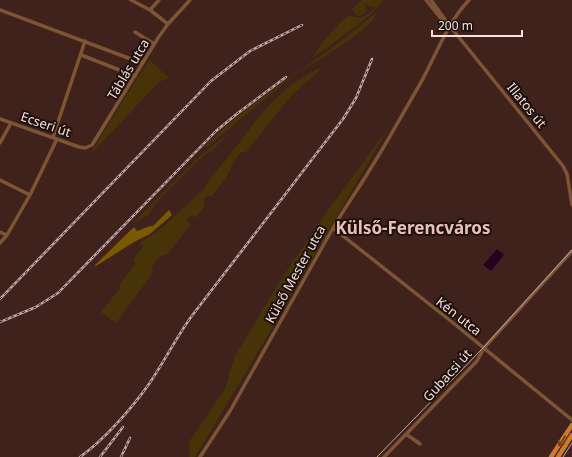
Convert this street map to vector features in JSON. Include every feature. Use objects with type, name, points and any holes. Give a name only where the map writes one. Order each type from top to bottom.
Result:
[{"type":"main road","points":[[551,457],[572,425]]},
{"type":"main road","points":[[558,457],[572,435]]},
{"type":"street","points":[[131,0],[150,10],[168,24]]},
{"type":"street","points":[[150,10],[159,0]]},
{"type":"street","name":"Táblás utca","points":[[85,148],[94,143],[154,44],[168,24],[190,0]]},
{"type":"street","name":"Illatos út","points":[[426,0],[443,21],[449,25]]},
{"type":"street","name":"Illatos út","points":[[431,0],[449,25],[563,166],[567,174],[572,205]]},
{"type":"street","name":"Külső Mester utca","points":[[200,457],[230,411],[333,228],[350,199],[369,172],[410,102],[441,44],[449,25],[469,0]]},
{"type":"street","points":[[0,10],[139,62],[144,61]]},
{"type":"street","points":[[135,32],[154,44]]},
{"type":"street","points":[[0,243],[7,235],[30,195],[55,138],[85,41]]},
{"type":"street","points":[[81,55],[134,76]]},
{"type":"street","name":"Ecseri út","points":[[0,119],[85,148]]},
{"type":"street","points":[[0,143],[11,123]]},
{"type":"street","points":[[0,180],[30,195]]},
{"type":"street","name":"Kén utca","points":[[333,228],[572,420]]},
{"type":"street","points":[[0,232],[7,235]]},
{"type":"street","name":"Gubacsi út","points":[[384,457],[477,361],[484,348],[572,251]]},
{"type":"street","points":[[406,434],[420,444]]},
{"type":"shaded area","points":[[362,0],[384,0],[368,17],[313,58],[323,42],[346,17],[350,15],[354,17],[361,17],[375,8],[375,6],[369,6],[365,2],[364,3],[367,9],[365,13],[360,16],[356,15],[352,9]]},
{"type":"shaded area","points":[[377,12],[373,20],[354,37],[296,74],[212,143],[203,148],[244,111],[334,46]]},
{"type":"shaded area","points":[[150,60],[169,78],[159,82],[88,157],[139,75]]},
{"type":"shaded area","points":[[319,68],[321,69],[291,96],[246,152],[241,152],[232,163],[230,172],[212,196],[207,196],[203,200],[205,206],[195,218],[192,215],[187,218],[190,225],[168,254],[159,257],[152,267],[153,273],[116,323],[101,312],[120,288],[120,283],[136,264],[133,259],[143,247],[140,243],[162,228],[205,188],[210,178],[275,99],[291,85]]},
{"type":"shaded area","points":[[389,127],[195,457],[189,457],[190,440],[225,389],[234,358],[278,284],[326,213]]},
{"type":"shaded area","points":[[229,133],[211,152],[205,154],[155,204],[149,215],[133,223],[200,156]]},
{"type":"shaded area","points":[[169,210],[172,215],[150,234],[134,242],[96,266],[95,265],[134,227],[137,231],[153,226]]},
{"type":"shaded area","points":[[497,249],[504,255],[491,271],[483,265]]},
{"type":"tram line","points":[[377,457],[483,348],[572,250]]},
{"type":"tram line","points":[[563,457],[572,443]]},
{"type":"railway","points":[[0,299],[211,81],[250,51],[302,25]]},
{"type":"railway","points":[[80,457],[99,442],[117,423],[149,384],[191,317],[343,119],[356,98],[372,59]]},
{"type":"railway","points":[[0,322],[36,307],[58,293],[216,131],[286,77]]},
{"type":"railway","points":[[100,457],[123,427]]},
{"type":"railway","points":[[121,457],[130,438]]},
{"type":"district","name":"Külső-Ferencváros","points":[[413,227]]}]
